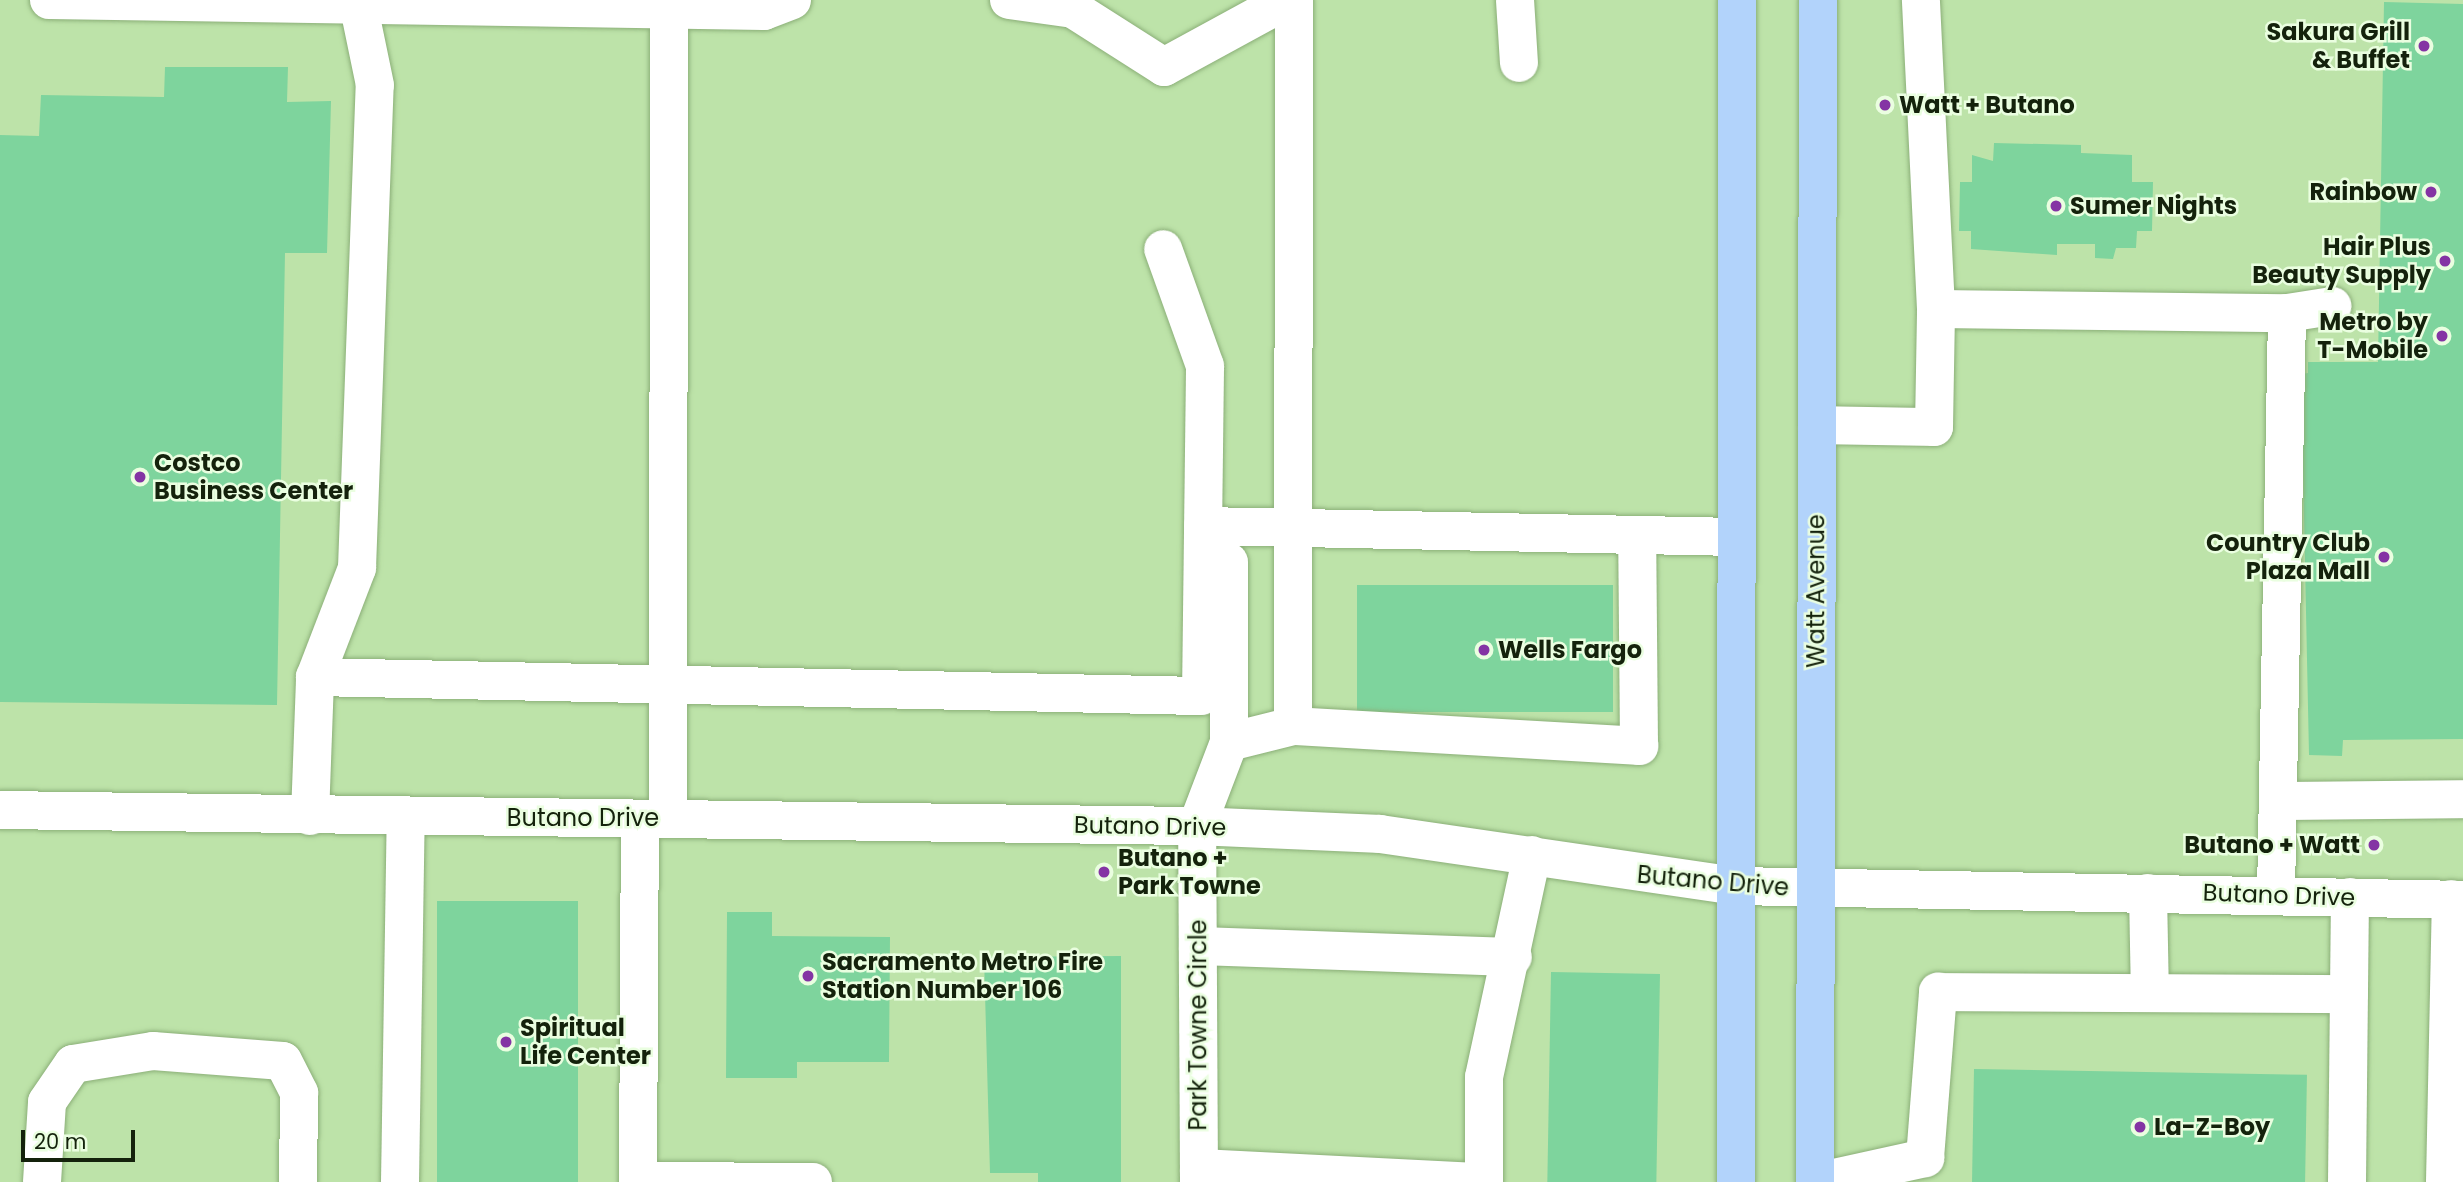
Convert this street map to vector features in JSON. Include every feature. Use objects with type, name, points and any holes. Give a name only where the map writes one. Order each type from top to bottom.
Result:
[{"type":"main road","points":[[1736,1182],[1737,0]]},
{"type":"main road","name":"Watt Avenue","points":[[1815,1182],[1818,0]]},
{"type":"street","points":[[49,0],[299,1],[764,11],[792,0]]},
{"type":"street","points":[[1009,0],[1073,9],[1164,67],[1287,0]]},
{"type":"street","points":[[1293,726],[1296,529],[1294,0]]},
{"type":"street","points":[[1515,0],[1519,63]]},
{"type":"street","points":[[1817,425],[1934,427],[1936,309],[1921,0]]},
{"type":"street","points":[[310,816],[315,677],[357,568],[375,85],[358,3]]},
{"type":"street","points":[[669,9],[668,685],[654,819],[638,1182],[813,1182]]},
{"type":"street","points":[[1163,249],[1205,366],[1229,742],[1197,826]]},
{"type":"street","points":[[1936,309],[2287,313],[2332,306]]},
{"type":"street","points":[[2276,893],[2280,801],[2287,313]]},
{"type":"street","points":[[1216,527],[1737,537]]},
{"type":"street","points":[[315,677],[1201,696],[1216,527]]},
{"type":"street","points":[[1229,742],[1293,726],[1639,747],[1637,537]]},
{"type":"street","points":[[2280,801],[2463,799]]},
{"type":"street","name":"Butano Drive","points":[[0,810],[406,818],[1197,826],[1380,834],[1532,855],[1665,880],[1736,886],[2276,893],[2457,900]]},
{"type":"street","points":[[400,1182],[406,818]]},
{"type":"street","name":"Park Towne Circle","points":[[1197,826],[1199,1175]]},
{"type":"street","points":[[1485,1182],[1485,1077],[1513,957],[1532,855]]},
{"type":"street","points":[[2148,893],[2150,993]]},
{"type":"street","points":[[2347,1182],[2350,897]]},
{"type":"street","points":[[2445,1182],[2457,900]]},
{"type":"street","points":[[1198,946],[1513,957]]},
{"type":"street","points":[[1815,1182],[1925,1158],[1938,992],[2348,994]]},
{"type":"street","points":[[42,1182],[47,1102],[73,1064],[153,1051],[283,1061],[299,1093],[298,1182]]},
{"type":"street","points":[[1199,1175],[1478,1182]]},
{"type":"building","name":"Country Club Plaza Mall","points":[[2384,2],[2463,4],[2463,739],[2343,740],[2342,756],[2309,755],[2301,374],[2308,373],[2308,362],[2378,362]]},
{"type":"building","name":"Costco Business Center","points":[[165,67],[288,67],[287,102],[331,101],[327,253],[285,253],[277,705],[0,702],[0,135],[39,136],[41,95],[164,97]]},
{"type":"building","name":"Sumer Nights","points":[[1994,143],[2081,145],[2081,153],[2132,155],[2132,182],[2153,182],[2152,231],[2137,231],[2136,248],[2116,248],[2113,259],[2095,258],[2095,244],[2057,244],[2057,255],[1971,249],[1971,231],[1959,231],[1960,182],[1972,182],[1972,155],[1993,161]]},
{"type":"building","name":"Wells Fargo","points":[[1357,585],[1613,585],[1613,712],[1357,712]]},
{"type":"building","name":"Spiritual Life Center","points":[[437,901],[578,901],[578,1182],[437,1182]]},
{"type":"building","points":[[727,912],[772,912],[772,936],[890,937],[889,1062],[797,1062],[797,1078],[726,1078]]},
{"type":"building","points":[[1121,956],[1121,1182],[1038,1182],[1038,1173],[990,1173],[984,957]]},
{"type":"building","points":[[1551,972],[1660,974],[1656,1182],[1547,1182]]},
{"type":"building","name":"La-Z-Boy","points":[[1974,1069],[2307,1075],[2305,1182],[1972,1182]]},
{"type":"place","name":"Sakura Grill & Buffet","points":[[2424,46]]},
{"type":"place","name":"Watt + Butano","points":[[1885,105]]},
{"type":"place","name":"Rainbow","points":[[2431,192]]},
{"type":"place","name":"Sumer Nights","points":[[2056,206]]},
{"type":"place","name":"Hair Plus Beauty Supply","points":[[2445,261]]},
{"type":"place","name":"Metro by T-Mobile","points":[[2442,336]]},
{"type":"place","name":"Costco Business Center","points":[[140,477]]},
{"type":"place","name":"Country Club Plaza Mall","points":[[2384,557]]},
{"type":"place","name":"Wells Fargo","points":[[1484,650]]},
{"type":"place","name":"Butano + Watt","points":[[2374,845]]},
{"type":"place","name":"Butano + Park Towne","points":[[1104,872]]},
{"type":"place","name":"Sacramento Metro Fire Station Number 106","points":[[808,976]]},
{"type":"place","name":"Spiritual Life Center","points":[[506,1042]]},
{"type":"place","name":"La-Z-Boy","points":[[2140,1127]]}]
